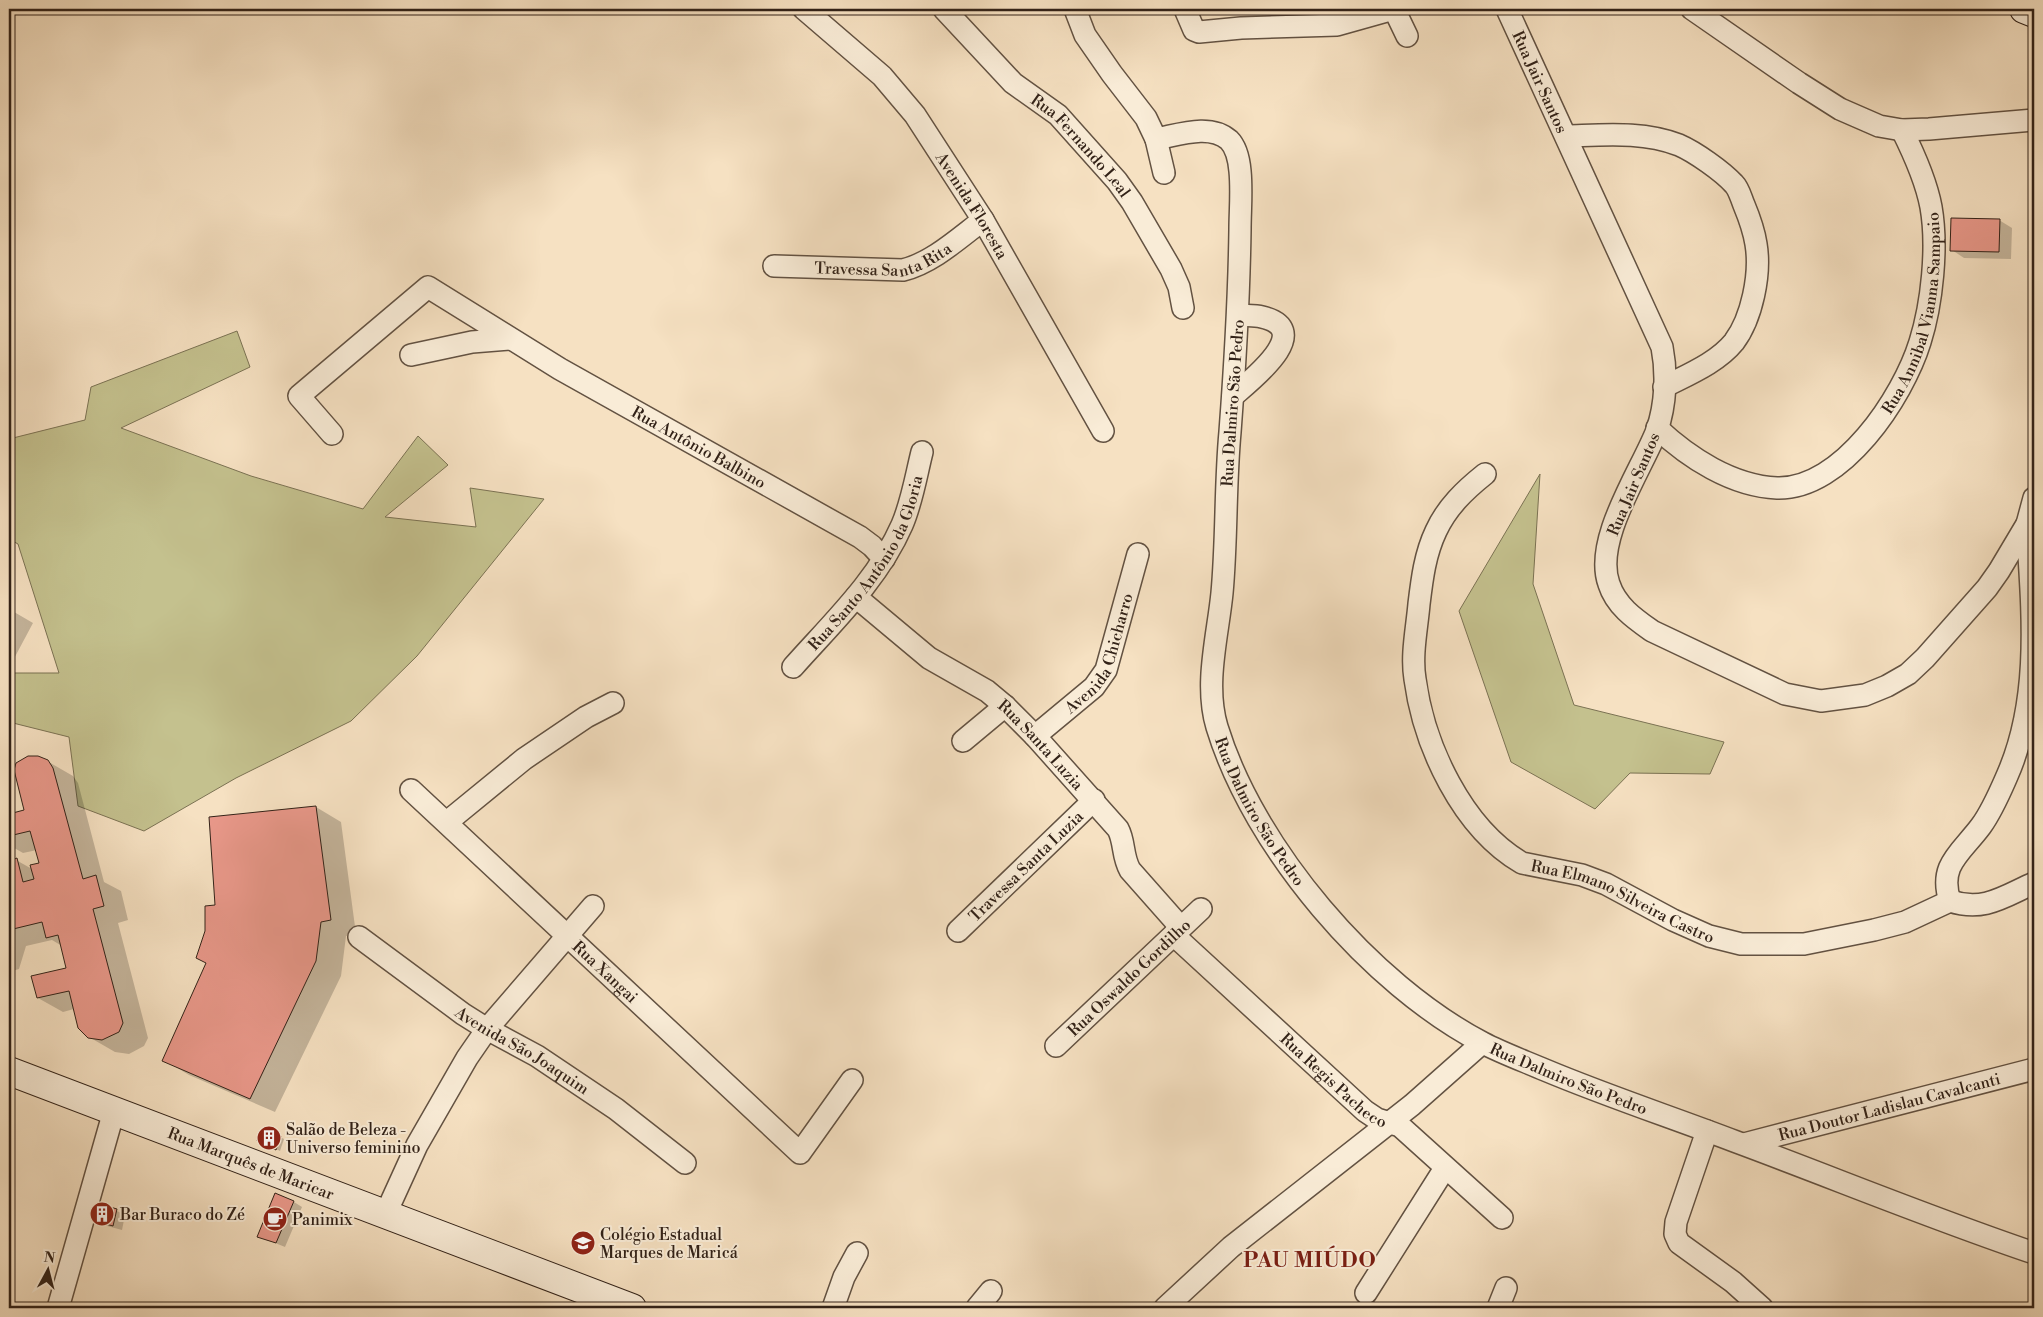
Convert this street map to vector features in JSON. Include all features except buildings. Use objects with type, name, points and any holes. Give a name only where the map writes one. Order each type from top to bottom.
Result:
[{"type":"main road","name":"Rua Marquês de Maricar","points":[[9,1071],[632,1308]]},
{"type":"street","name":"Avenida Floresta","points":[[804,9],[882,76],[915,115],[983,220],[1103,431]]},
{"type":"street","name":"Rua Fernando Leal","points":[[944,9],[1013,83],[1058,115],[1117,181],[1132,202],[1180,286],[1183,308]]},
{"type":"street","points":[[1075,9],[1085,35],[1146,118],[1156,139],[1164,174]]},
{"type":"street","points":[[1185,9],[1194,30],[1199,32],[1241,28],[1337,25],[1394,9],[1407,36]]},
{"type":"street","name":"Rua Jair Santos","points":[[1507,9],[1662,347],[1665,366],[1664,387],[1657,428],[1614,524],[1606,563],[1608,584],[1618,602],[1633,618],[1652,631],[1766,686],[1801,698],[1821,701],[1865,695],[1887,686],[1908,674],[1925,658],[1987,588],[2027,524],[2034,498]]},
{"type":"street","points":[[1692,9],[1799,84],[1840,109],[1879,126],[1902,130],[1929,129],[2034,120]]},
{"type":"street","name":"Rua Annibal Vianna Sampaio","points":[[1657,428],[1674,444],[1724,474],[1751,483],[1778,488],[1798,485],[1818,477],[1840,464],[1860,445],[1879,420],[1913,361],[1925,324],[1932,277],[1933,227],[1928,195],[1919,166],[1902,130]]},
{"type":"street","name":"Rua Dalmiro São Pedro","points":[[1156,139],[1209,131],[1224,136],[1233,144],[1240,168],[1238,315],[1227,463],[1222,592],[1212,689],[1215,719],[1230,765],[1270,839],[1301,881],[1367,958],[1438,1015],[1482,1043],[1632,1105],[1708,1130],[1935,1218],[2034,1253]]},
{"type":"street","points":[[1566,136],[1626,134],[1653,137],[1680,146],[1714,167],[1735,185],[1748,216],[1756,244],[1757,270],[1745,322],[1734,342],[1718,356],[1664,387]]},
{"type":"street","name":"Travessa Santa Rita","points":[[774,266],[903,270],[918,265],[941,251],[983,220]]},
{"type":"street","name":"Rua Antônio Balbino","points":[[332,434],[299,396],[428,287],[510,339],[860,537],[884,559]]},
{"type":"street","points":[[1233,396],[1278,353],[1282,341],[1282,329],[1274,322],[1262,316],[1238,315]]},
{"type":"street","points":[[411,355],[472,342],[510,339]]},
{"type":"street","name":"Rua Santo Antônio da Gloria","points":[[793,667],[856,597],[884,559],[902,526],[922,452]]},
{"type":"street","name":"Rua Elmano Silveira Castro","points":[[1485,474],[1467,488],[1445,515],[1428,552],[1422,572],[1414,646],[1414,678],[1423,717],[1448,783],[1469,815],[1491,839],[1522,863],[1582,875],[1606,884],[1673,920],[1710,936],[1741,944],[1804,944],[1874,930],[1905,922],[1950,901]]},
{"type":"street","points":[[2027,524],[2032,600],[2030,690],[2018,747],[1997,797],[1982,825],[1949,865],[1945,882],[1950,901],[1963,905],[1978,906],[2034,883]]},
{"type":"street","name":"Avenida Chicharro","points":[[1034,736],[1094,688],[1106,670],[1138,554]]},
{"type":"street","name":"Rua Santa Luzia","points":[[856,597],[929,658],[986,691],[1005,706],[1034,736],[1094,800],[1118,829],[1122,836],[1125,862],[1176,922],[1178,931]]},
{"type":"street","points":[[447,822],[524,758],[586,717],[613,703]]},
{"type":"street","points":[[963,741],[1005,706]]},
{"type":"street","name":"Rua Xangai","points":[[411,790],[800,1153],[852,1080]]},
{"type":"street","name":"Travessa Santa Luzia","points":[[958,931],[1094,800]]},
{"type":"street","points":[[386,1213],[417,1145],[467,1058],[487,1029],[592,906]]},
{"type":"street","name":"Rua Oswaldo Gordilho","points":[[1056,1046],[1201,909]]},
{"type":"street","name":"Rua Regis Pacheco","points":[[1178,931],[1179,940],[1331,1081],[1377,1119],[1400,1126],[1502,1218]]},
{"type":"street","name":"Avenida São Joaquim","points":[[359,937],[463,1014],[537,1056],[616,1109],[685,1163]]},
{"type":"street","points":[[1165,1308],[1231,1247],[1412,1105],[1482,1043]]},
{"type":"street","name":"Rua Doutor Ladislau Cavalcanti","points":[[1744,1144],[2034,1069]]},
{"type":"street","points":[[58,1308],[114,1111]]},
{"type":"street","points":[[1708,1130],[1676,1222],[1675,1234],[1679,1243],[1733,1282],[1762,1308]]},
{"type":"street","points":[[1366,1293],[1446,1168]]},
{"type":"street","points":[[833,1308],[844,1277],[857,1253]]},
{"type":"street","points":[[1498,1308],[1506,1288]]},
{"type":"street","points":[[978,1308],[992,1291]]},
{"type":"shaded area","points":[[237,331],[250,367],[121,428],[251,476],[363,509],[418,436],[448,465],[385,517],[476,527],[470,488],[544,499],[417,656],[351,721],[236,778],[144,831],[78,806],[69,737],[9,722],[9,673],[59,673],[18,544],[9,539],[9,439],[85,420],[91,387]]},
{"type":"shaded area","points":[[1540,474],[1533,584],[1574,705],[1724,742],[1710,774],[1630,773],[1595,809],[1511,762],[1459,611]]},
{"type":"place","name":"Salão de Beleza - Universo feminino","points":[[269,1138]]},
{"type":"place","name":"Bar Buraco do Zé","points":[[102,1214]]},
{"type":"place","name":"Panimix","points":[[275,1219]]},
{"type":"place","name":"Colégio Estadual Marques de Maricá","points":[[583,1243]]},
{"type":"district","name":"PAU MIÚDO","points":[[1310,1260]]}]
